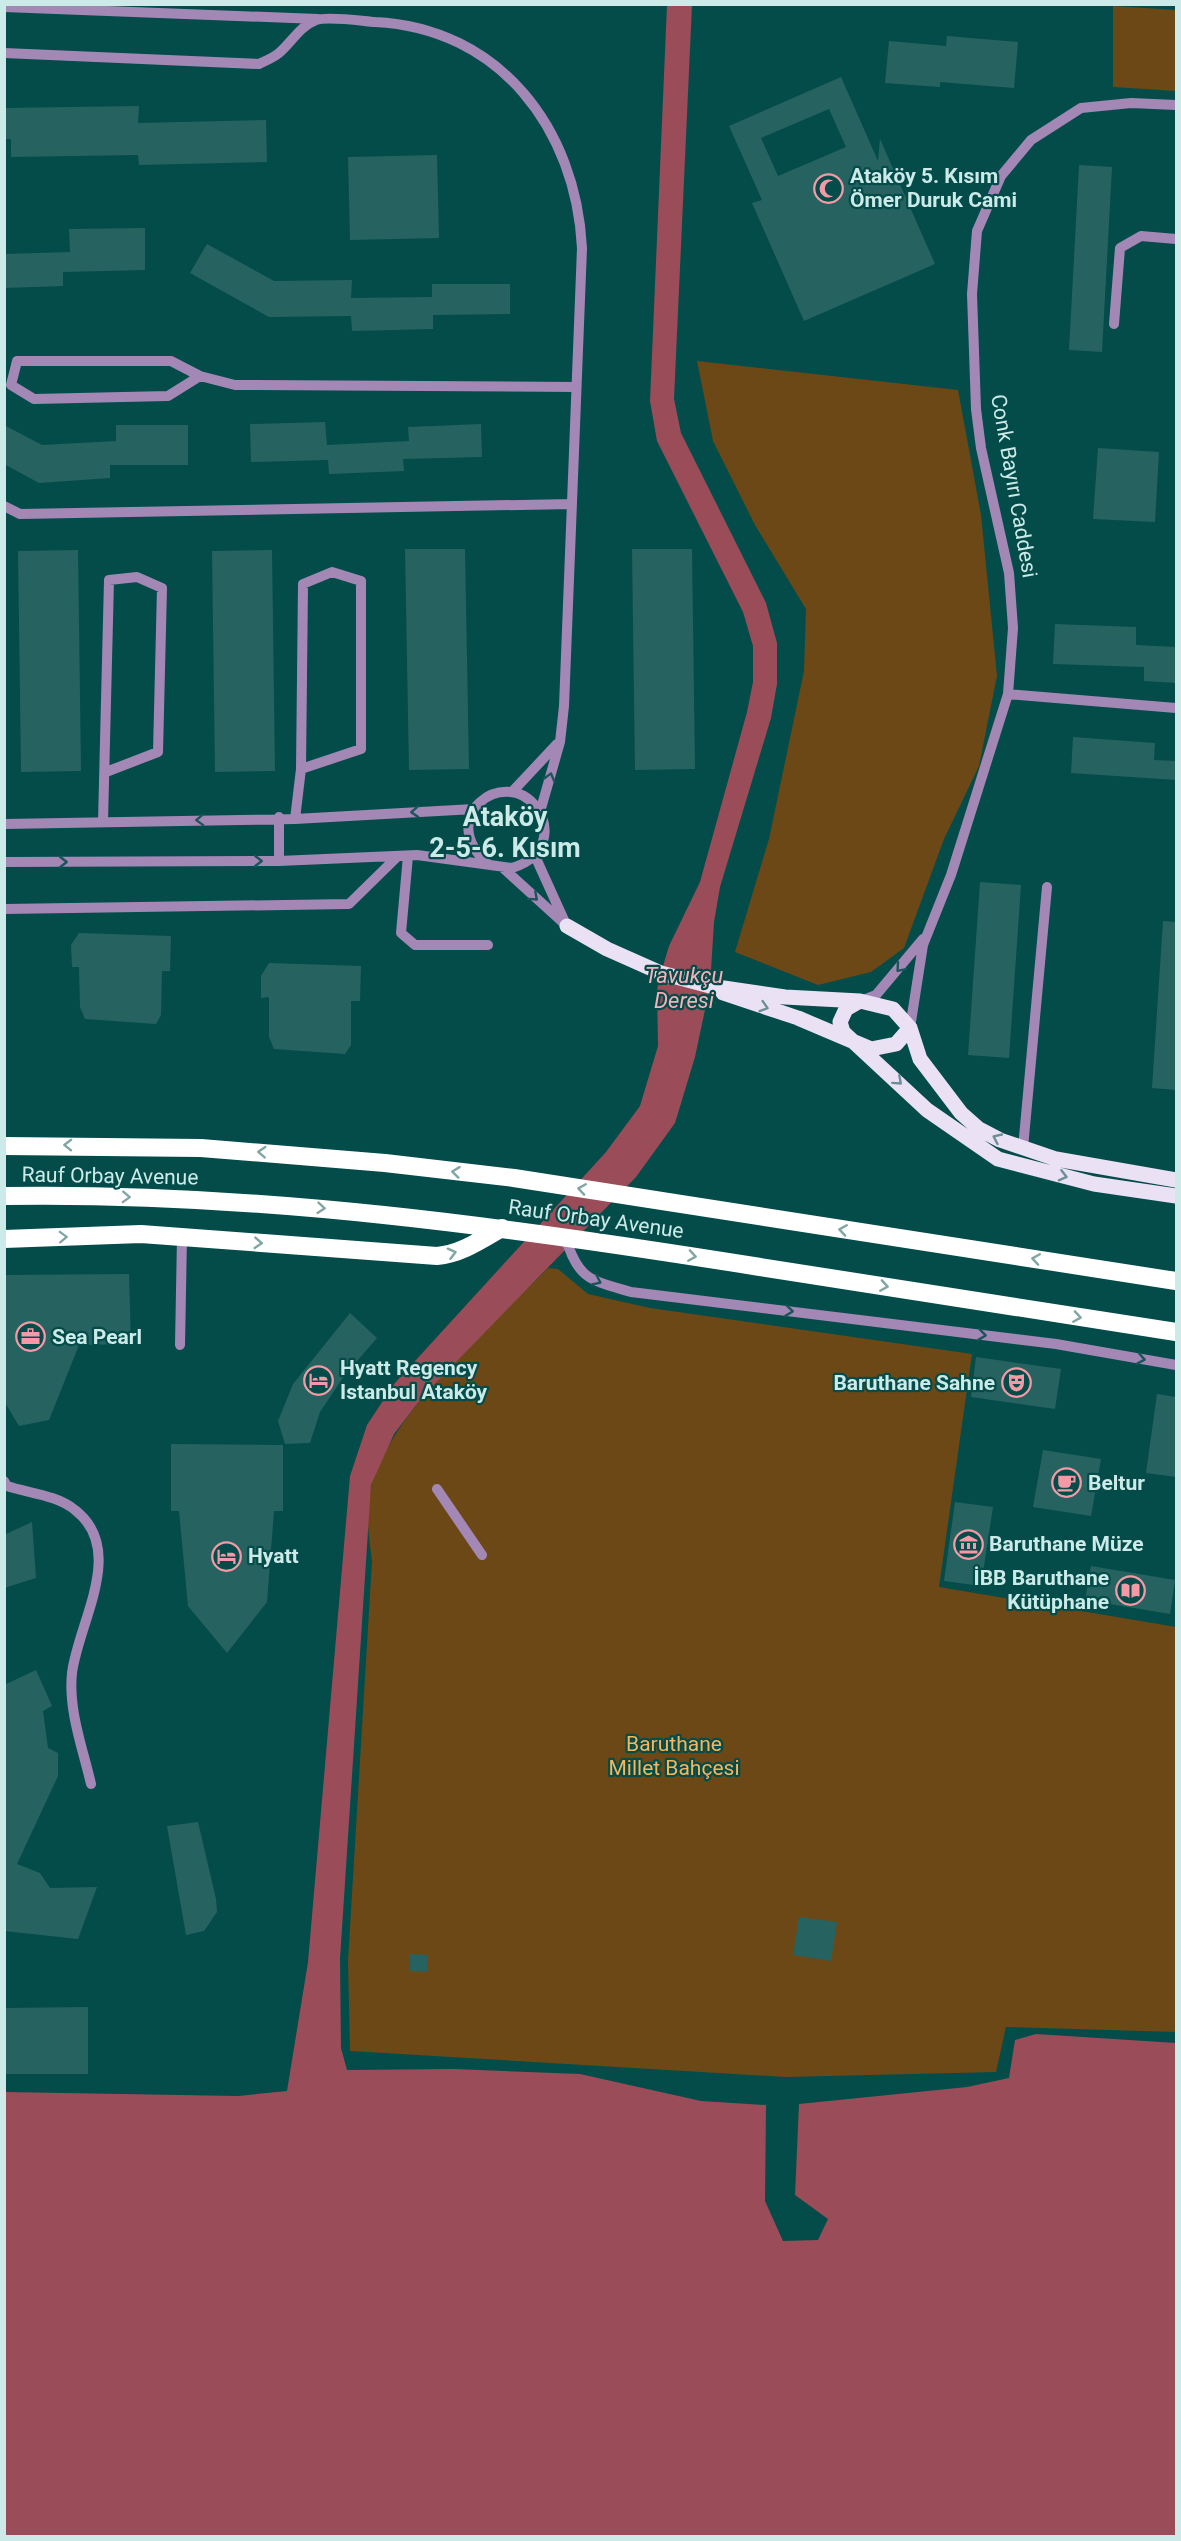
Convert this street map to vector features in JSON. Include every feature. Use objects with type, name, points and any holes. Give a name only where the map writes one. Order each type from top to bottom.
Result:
[{"type":"highway","name":"Rauf Orbay Avenue","points":[[4,1146],[133,1146],[272,1152],[514,1178],[1176,1281]]},
{"type":"highway","name":"Rauf Orbay Avenue","points":[[4,1196],[70,1195],[261,1202],[502,1228],[1176,1332]]},
{"type":"highway","points":[[4,1239],[141,1234],[437,1256],[449,1255],[468,1247],[502,1228]]},
{"type":"main road","points":[[567,926],[607,949],[661,973],[710,986],[785,997],[860,1001],[893,1009],[910,1028],[920,1059],[961,1113],[979,1129],[1056,1159],[1176,1180]]},
{"type":"main road","points":[[710,986],[721,993],[832,1032],[871,1049],[888,1046],[903,1039],[910,1028]]},
{"type":"main road","points":[[860,1001],[846,1009],[840,1022],[843,1032],[927,1110],[998,1159],[1094,1184],[1176,1196]]},
{"type":"street","points":[[4,8],[381,22],[434,31],[472,48],[524,92],[548,131],[573,182],[580,217],[582,248],[564,706],[560,742],[540,812]]},
{"type":"street","points":[[4,53],[259,64],[278,54],[303,28],[318,19]]},
{"type":"street","name":"Conk Bayırı Caddesi","points":[[910,1028],[923,945],[951,875],[1008,694],[1013,628],[1009,573],[981,448],[976,409],[972,294],[977,231],[1001,176],[1031,140],[1081,108],[1131,103],[1176,105]]},
{"type":"street","points":[[1114,324],[1120,248],[1141,236],[1176,239]]},
{"type":"street","points":[[200,376],[168,396],[34,399],[11,385],[17,361],[171,361],[200,376],[235,385],[576,387]]},
{"type":"street","points":[[4,506],[20,514],[572,504]]},
{"type":"street","points":[[295,819],[301,770],[303,584],[332,572],[361,581],[361,749],[301,770]]},
{"type":"street","points":[[103,822],[109,580],[137,577],[162,588],[158,752],[106,772]]},
{"type":"street","points":[[1008,694],[1176,708]]},
{"type":"street","points":[[512,792],[560,742]]},
{"type":"street","points":[[4,862],[279,861],[403,856],[502,867],[524,864],[535,856],[543,842],[545,831],[540,812],[524,796],[512,792],[491,795],[474,809],[469,821],[468,834],[471,845],[488,864]]},
{"type":"street","points":[[4,824],[295,819],[474,809]]},
{"type":"street","points":[[279,818],[279,861]]},
{"type":"street","points":[[4,909],[349,904],[403,856]]},
{"type":"street","points":[[403,856],[401,933],[407,940],[415,945],[488,945]]},
{"type":"street","points":[[535,856],[567,926]]},
{"type":"street","points":[[502,867],[567,926]]},
{"type":"street","points":[[1023,1148],[1047,887]]},
{"type":"street","name":"Conk Bayırı Caddesi","points":[[860,1001],[876,995],[932,927]]},
{"type":"street","points":[[565,1236],[573,1262],[593,1281],[631,1292],[1056,1344],[1176,1365]]},
{"type":"street","points":[[180,1345],[182,1237]]},
{"type":"street","points":[[4,1481],[6,1486],[53,1498],[75,1510],[89,1527],[99,1550],[99,1575],[80,1635],[72,1673],[74,1713],[92,1785]]},
{"type":"street","points":[[437,1490],[482,1555]]},
{"type":"green space","points":[[1113,6],[1176,10],[1176,91],[1113,87]]},
{"type":"green space","points":[[697,361],[958,390],[981,515],[997,676],[979,766],[944,839],[904,948],[871,972],[818,985],[735,952],[769,839],[804,671],[806,609],[755,525],[713,441]]},
{"type":"green space","name":"Baruthane Millet Bahçesi","points":[[548,1268],[558,1269],[588,1294],[650,1308],[972,1354],[939,1587],[1176,1627],[1176,2032],[1006,2027],[996,2072],[786,2077],[350,2051],[348,1961],[372,1561],[368,1502],[372,1483],[384,1454],[423,1396],[473,1341]]},
{"type":"water","name":"Tavukçu Deresi","points":[[667,5],[692,5],[674,399],[681,433],[766,603],[777,643],[777,684],[771,718],[720,887],[714,922],[710,986],[695,1057],[675,1123],[636,1177],[423,1396],[394,1434],[371,1485],[340,1959],[341,2048],[347,2070],[454,2069],[580,2074],[701,2101],[766,2105],[765,2201],[783,2241],[818,2240],[828,2219],[795,2195],[799,2104],[967,2087],[1009,2078],[1015,2040],[1036,2034],[1176,2043],[1176,2536],[5,2536],[5,2092],[238,2096],[287,2091],[308,1962],[350,1476],[367,1425],[394,1384],[606,1152],[640,1106],[658,1046],[657,990],[661,973],[669,946],[700,882],[747,712],[753,682],[753,646],[743,612],[657,441],[650,401]]},
{"type":"building","points":[[947,36],[1018,42],[1014,88],[940,82],[940,87],[885,83],[889,41],[946,46]]},
{"type":"building","name":"Ataköy 5. Kısım Ömer Duruk Cami","points":[[841,77],[878,161],[880,139],[935,264],[804,321],[752,203],[762,200],[729,126]],"holes":[[[829,109],[846,147],[778,176],[761,138]]]},
{"type":"building","points":[[139,106],[138,123],[266,120],[267,162],[139,165],[138,155],[11,157],[11,139],[4,139],[4,108]]},
{"type":"building","points":[[437,155],[439,238],[350,240],[348,157]]},
{"type":"building","points":[[1079,165],[1112,167],[1102,352],[1069,350]]},
{"type":"building","points":[[145,228],[145,270],[63,272],[63,286],[4,288],[4,254],[70,252],[69,229]]},
{"type":"building","points":[[207,244],[274,281],[352,280],[351,298],[432,297],[432,284],[510,284],[510,314],[433,315],[433,329],[352,331],[351,316],[269,317],[190,273]]},
{"type":"building","points":[[325,422],[327,445],[409,441],[408,427],[481,424],[482,457],[403,459],[404,471],[329,474],[328,460],[251,462],[250,424]]},
{"type":"building","points":[[4,425],[42,445],[116,441],[116,425],[188,425],[188,465],[110,465],[110,478],[39,483],[4,464]]},
{"type":"building","points":[[1098,448],[1159,452],[1155,522],[1093,519]]},
{"type":"building","points":[[405,549],[465,549],[469,769],[409,770]]},
{"type":"building","points":[[632,549],[692,549],[695,769],[635,770]]},
{"type":"building","points":[[78,550],[81,771],[21,772],[18,551]]},
{"type":"building","points":[[272,550],[275,771],[215,772],[212,551]]},
{"type":"building","points":[[1055,624],[1136,627],[1136,645],[1176,647],[1176,683],[1144,681],[1144,667],[1053,664]]},
{"type":"building","points":[[1073,737],[1155,743],[1154,760],[1176,761],[1176,780],[1071,773]]},
{"type":"building","points":[[980,882],[1021,885],[1009,1058],[968,1055]]},
{"type":"building","points":[[1163,921],[1176,922],[1176,1090],[1152,1088]]},
{"type":"building","points":[[79,933],[171,936],[170,971],[162,971],[161,1015],[156,1024],[85,1019],[80,1007],[79,967],[72,967],[71,945]]},
{"type":"building","points":[[269,963],[361,966],[360,1001],[351,1001],[351,1045],[345,1054],[274,1049],[269,1037],[269,997],[261,998],[261,976]]},
{"type":"building","points":[[129,1274],[131,1344],[79,1345],[49,1420],[19,1426],[4,1401],[4,1275]]},
{"type":"building","name":"Hyatt Regency Istanbul Ataköy","points":[[350,1313],[377,1338],[344,1376],[320,1412],[310,1443],[285,1444],[278,1421],[293,1384]]},
{"type":"building","name":"Baruthane Sahne","points":[[976,1357],[1061,1369],[1055,1409],[971,1397]]},
{"type":"building","points":[[1157,1394],[1176,1397],[1176,1477],[1146,1473]]},
{"type":"building","name":"Hyatt","points":[[171,1444],[283,1445],[283,1511],[274,1511],[267,1602],[227,1653],[188,1606],[179,1511],[171,1511]]},
{"type":"building","name":"Beltur","points":[[1043,1450],[1101,1459],[1091,1516],[1033,1507]]},
{"type":"building","name":"Baruthane Müze","points":[[955,1502],[993,1507],[981,1586],[944,1581]]},
{"type":"building","points":[[32,1522],[36,1578],[4,1588],[4,1535]]},
{"type":"building","name":"İBB Baruthane Kütüphane","points":[[1091,1566],[1175,1580],[1170,1614],[1085,1600]]},
{"type":"building","points":[[36,1670],[52,1706],[43,1711],[48,1748],[58,1753],[58,1776],[17,1864],[40,1873],[50,1888],[97,1887],[78,1939],[4,1931],[4,1685]]},
{"type":"building","points":[[198,1822],[217,1912],[204,1931],[186,1935],[167,1826]]},
{"type":"building","points":[[799,1917],[837,1922],[831,1961],[793,1955]]},
{"type":"building","points":[[410,1954],[428,1955],[427,1972],[410,1971]]},
{"type":"building","points":[[88,2007],[88,2074],[4,2074],[4,2008]]},
{"type":"place","name":"Ataköy 5. Kısım Ömer Duruk Cami","points":[[829,188]]},
{"type":"place","name":"Sea Pearl","points":[[31,1337]]},
{"type":"place","name":"Hyatt Regency Istanbul Ataköy","points":[[319,1380]]},
{"type":"place","name":"Baruthane Sahne","points":[[1016,1383]]},
{"type":"place","name":"Beltur","points":[[1067,1483]]},
{"type":"place","name":"Baruthane Müze","points":[[968,1544]]},
{"type":"place","name":"Hyatt","points":[[227,1556]]},
{"type":"place","name":"İBB Baruthane Kütüphane","points":[[1130,1590]]},
{"type":"district","name":"Ataköy 2-5-6. Kısım","points":[[505,832]]}]
